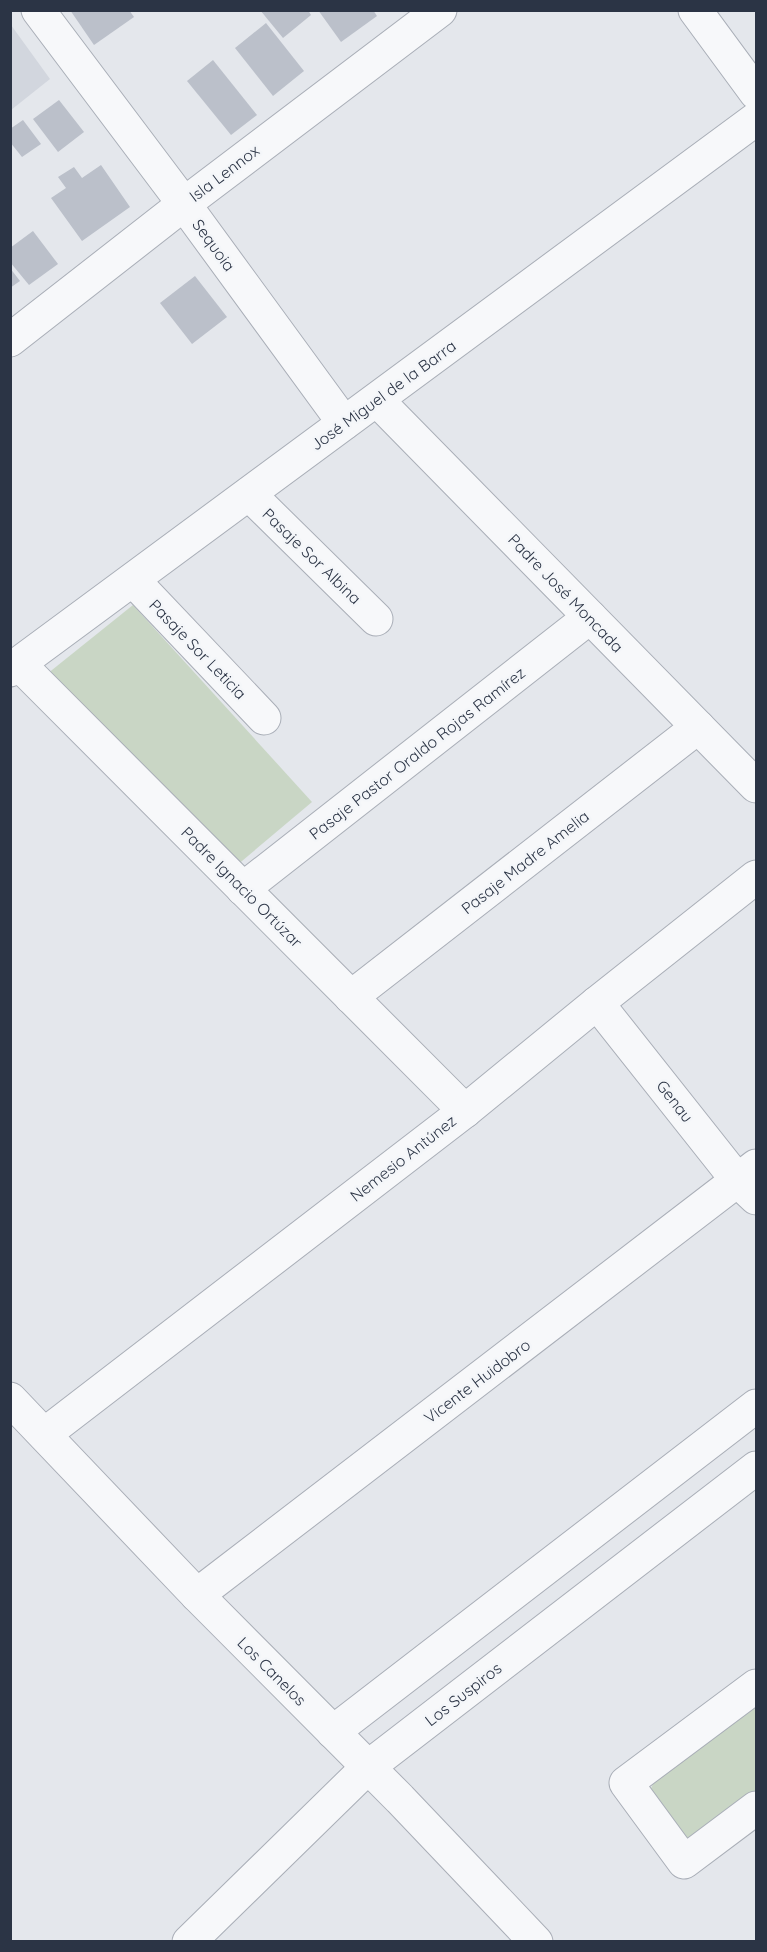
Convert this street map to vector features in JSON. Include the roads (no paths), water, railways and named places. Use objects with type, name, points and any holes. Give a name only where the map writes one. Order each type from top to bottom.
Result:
[{"type":"street","name":"Sequoia","points":[[38,10],[184,204],[344,423]]},
{"type":"street","name":"Isla Lennox","points":[[10,340],[184,204],[440,10]]},
{"type":"street","points":[[694,10],[756,93]]},
{"type":"street","name":"José Miguel de la Barra","points":[[15,667],[756,119]]},
{"type":"street","name":"Padre José Moncada","points":[[376,400],[756,786]]},
{"type":"street","name":"Pasaje Sor Albina","points":[[249,494],[376,619]]},
{"type":"street","name":"Pasaje Sor Leticia","points":[[133,580],[264,718]]},
{"type":"street","name":"Pasaje Pastor Oraldo Rojas Ramírez","points":[[243,889],[590,617]]},
{"type":"street","name":"Padre Ignacio Ortúzar","points":[[15,667],[243,889],[465,1111]]},
{"type":"street","name":"Pasaje Madre Amelia","points":[[351,997],[698,727]]},
{"type":"street","name":"Nemesio Antúnez","points":[[45,1434],[465,1111],[597,1002],[756,877]]},
{"type":"street","name":"Genau","points":[[597,1002],[750,1182]]},
{"type":"street","name":"Vicente Huidobro","points":[[197,1595],[750,1182]]},
{"type":"street","name":"Los Canelos","points":[[10,1399],[197,1595],[536,1941]]},
{"type":"street","points":[[333,1732],[756,1406]]},
{"type":"street","name":"Los Suspiros","points":[[189,1941],[368,1767],[756,1468]]},
{"type":"street","points":[[756,1686],[626,1783],[684,1862],[756,1808]]}]
